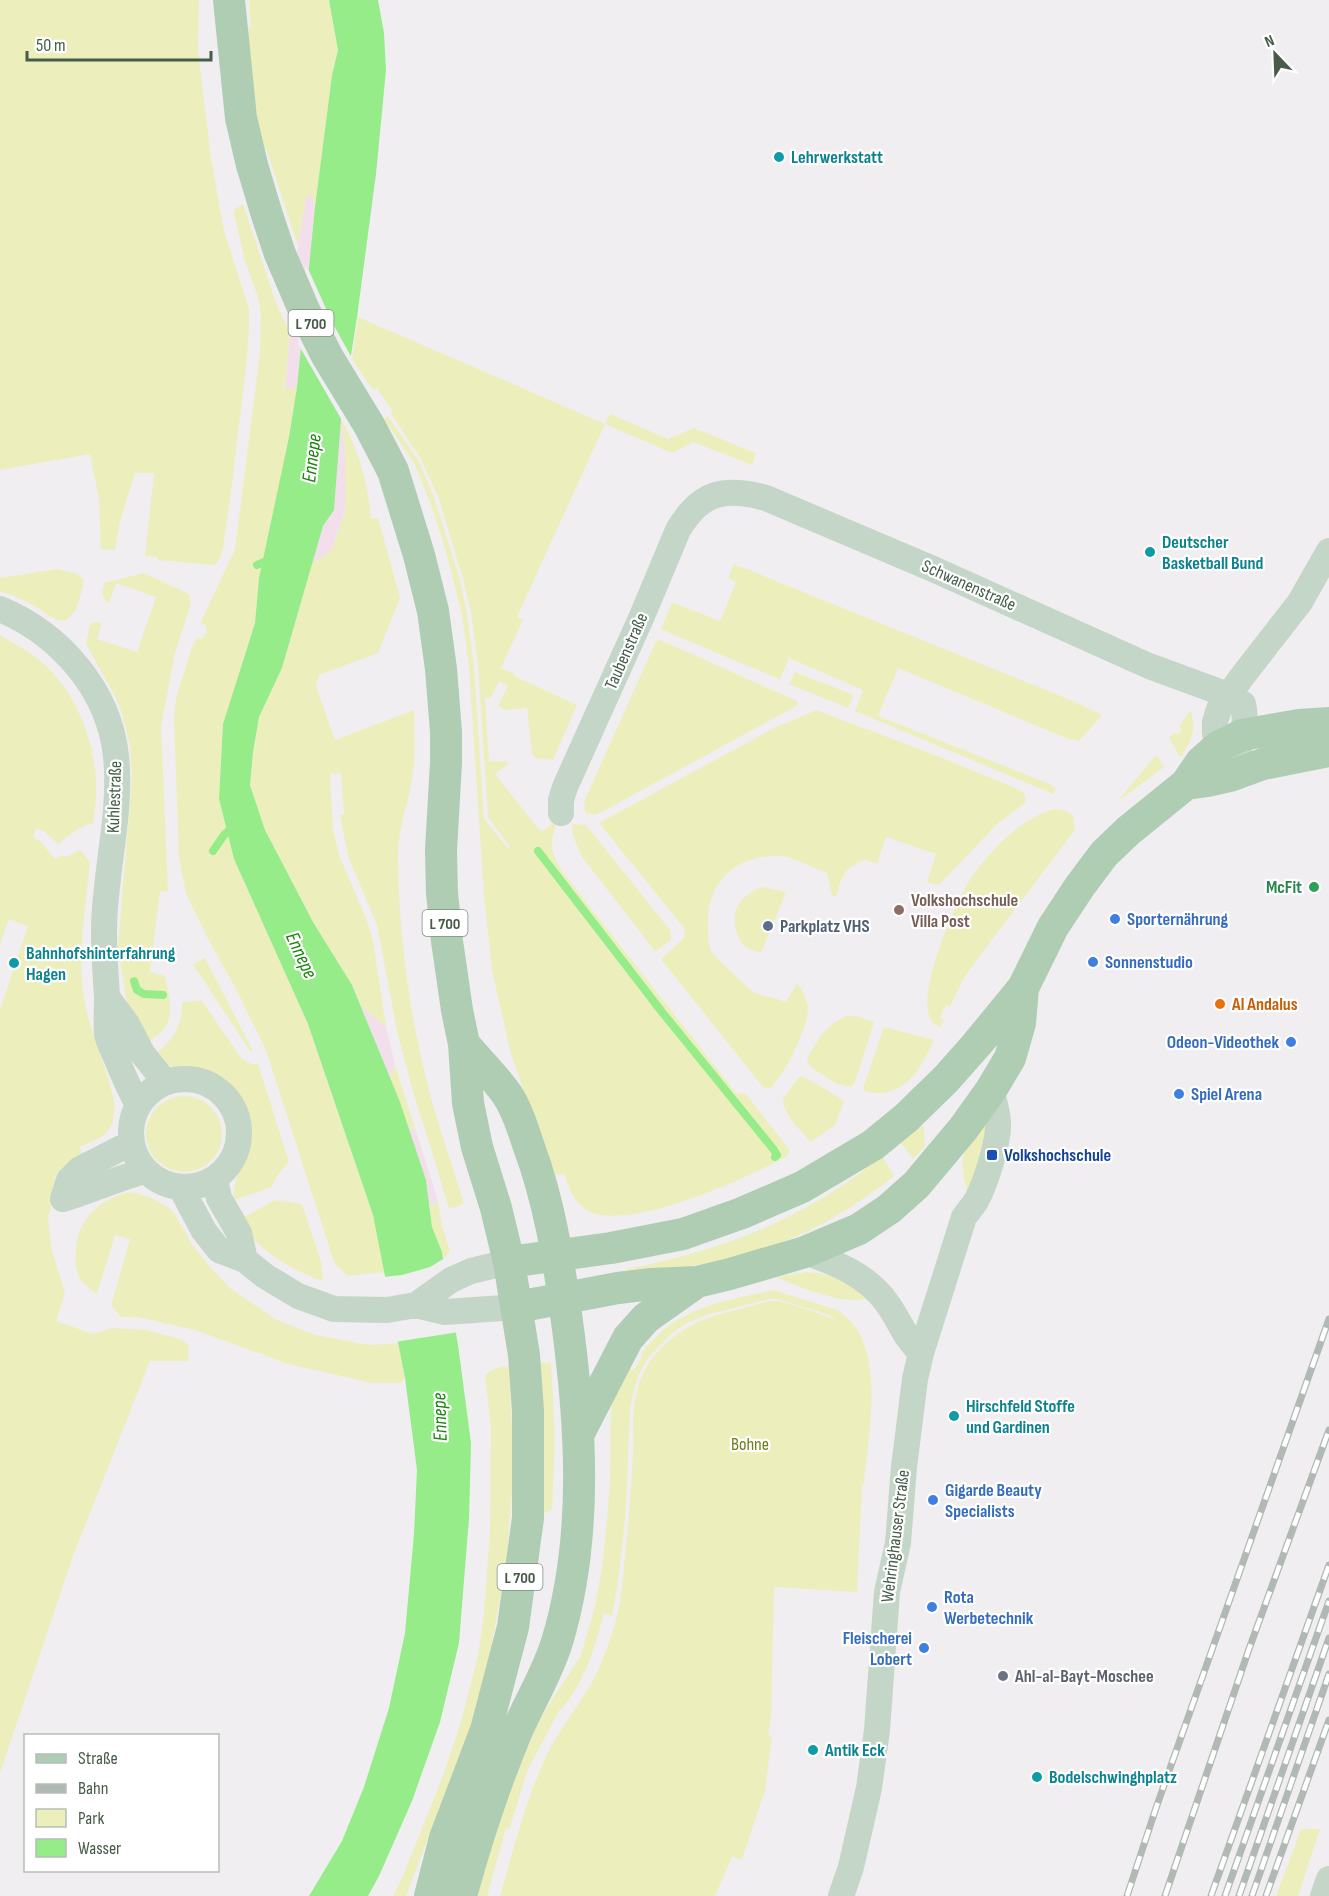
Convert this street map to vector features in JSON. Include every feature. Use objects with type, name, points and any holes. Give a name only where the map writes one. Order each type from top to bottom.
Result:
[{"type":"main road","name":"L 700","points":[[229,0],[241,118],[252,165],[280,254],[327,356],[369,425],[393,471],[433,611],[446,732],[441,850],[444,919],[464,1044],[468,1103],[509,1262]]},
{"type":"main road","points":[[1230,741],[1299,725],[1329,723]]},
{"type":"main road","name":"L 700","points":[[464,1044],[508,1096],[544,1193],[557,1254],[611,1248],[683,1234],[766,1203],[819,1178],[873,1145],[906,1118],[946,1079],[1023,988],[1053,927],[1104,854],[1186,784],[1201,762],[1230,741]]},
{"type":"main road","points":[[1186,784],[1208,782],[1263,764],[1329,751]]},
{"type":"main road","name":"L 700","points":[[461,1896],[478,1836],[511,1745],[556,1643],[574,1559],[579,1515],[579,1433],[564,1299],[651,1284],[697,1282],[738,1272],[805,1252],[859,1229],[889,1209],[916,1185],[963,1129],[991,1090],[1010,1058],[1020,1023],[1023,988]]},
{"type":"main road","points":[[557,1254],[564,1299],[517,1307],[509,1262],[557,1254]]},
{"type":"main road","name":"L 700","points":[[579,1433],[628,1338],[646,1317],[697,1282]]},
{"type":"main road","name":"L 700","points":[[430,1896],[445,1838],[486,1730],[513,1627],[519,1587],[528,1518],[529,1472],[524,1354],[517,1307]]},
{"type":"street","name":"Schwanenstraße","points":[[708,499],[731,492],[745,492],[766,498],[944,574],[1149,666],[1228,695]]},
{"type":"street","name":"Taubenstraße","points":[[561,813],[561,800],[565,787],[678,530],[692,510],[708,499]]},
{"type":"street","points":[[1230,776],[1230,741],[1245,711],[1243,704],[1228,695],[1300,602],[1329,551]]},
{"type":"street","name":"Kuhlestraße","points":[[0,609],[24,620],[59,646],[78,667],[99,699],[110,728],[116,755],[117,783],[105,899],[104,974],[107,997],[107,1036],[138,1105]]},
{"type":"street","points":[[107,997],[127,1024],[142,1053],[165,1082]]},
{"type":"street","points":[[185,1078],[205,1082],[222,1093],[234,1108],[239,1127],[238,1147],[229,1165],[215,1179],[199,1186],[181,1188],[162,1183],[144,1171],[135,1157],[131,1143],[131,1122],[138,1105],[150,1091],[165,1082],[185,1078]]},
{"type":"street","name":"Wehringhauser Straße","points":[[841,1896],[869,1788],[878,1730],[887,1592],[898,1543],[911,1406],[921,1353],[964,1216],[981,1191],[998,1131],[998,1120],[991,1090]]},
{"type":"street","points":[[131,1143],[80,1168],[69,1180],[63,1199],[144,1171]]},
{"type":"street","points":[[215,1179],[219,1198],[239,1233],[245,1260]]},
{"type":"street","points":[[181,1188],[204,1231],[219,1250],[245,1260],[265,1276],[298,1296],[334,1309],[387,1310],[416,1305],[445,1312],[458,1312],[517,1307]]},
{"type":"street","points":[[805,1252],[836,1263],[855,1273],[875,1289],[888,1304],[909,1342],[921,1353]]},
{"type":"street","points":[[416,1305],[451,1280],[471,1271],[509,1262]]},
{"type":"street","points":[[1323,1896],[1329,1879]]},
{"type":"green space","points":[[0,0],[199,0],[198,50],[211,159],[224,231],[249,309],[247,358],[231,492],[223,547],[220,559],[214,565],[157,560],[157,557],[145,556],[154,473],[135,473],[120,521],[115,550],[101,549],[99,500],[90,454],[0,470]]},
{"type":"green space","points":[[249,0],[329,0],[338,50],[332,75],[315,207],[311,193],[306,198],[298,246],[266,148],[261,149],[254,112],[246,28],[251,27]]},
{"type":"green space","points":[[243,204],[276,303],[290,333],[285,389],[297,387],[289,437],[259,578],[255,623],[223,724],[219,799],[234,859],[308,1024],[373,1215],[385,1272],[348,1276],[333,1259],[266,1050],[186,893],[179,858],[174,718],[176,698],[192,647],[197,638],[203,639],[204,634],[207,634],[206,625],[200,624],[235,549],[260,353],[259,300],[245,261],[234,214],[235,209]]},
{"type":"green space","points":[[358,317],[605,424],[517,617],[523,620],[501,668],[577,705],[553,760],[536,758],[532,754],[527,708],[506,710],[498,706],[508,686],[499,681],[490,699],[485,697],[489,762],[507,761],[508,764],[495,774],[541,832],[555,824],[552,849],[564,874],[736,1093],[746,1094],[788,1148],[789,1153],[786,1157],[717,1189],[659,1209],[607,1216],[588,1211],[579,1204],[570,1190],[564,1173],[554,1176],[511,1054],[492,970],[484,896],[469,667],[462,615],[445,548],[430,502],[414,463],[384,419],[388,416],[418,460],[427,480],[460,580],[474,666],[484,819],[508,848],[510,846],[488,818],[478,665],[471,613],[439,499],[421,459],[377,388],[373,390],[352,359]]},
{"type":"green space","points":[[610,414],[668,439],[694,428],[756,453],[752,465],[693,442],[672,453],[605,424]]},
{"type":"green space","points":[[341,419],[358,455],[368,493],[371,519],[378,518],[400,598],[378,653],[319,675],[316,686],[335,740],[414,710],[413,771],[398,849],[403,949],[411,1007],[423,1065],[464,1204],[449,1209],[397,1031],[377,925],[348,856],[340,815],[344,814],[341,773],[330,774],[333,829],[339,855],[366,918],[373,941],[386,1027],[361,1006],[352,985],[313,922],[265,830],[250,785],[259,717],[282,668],[312,563],[331,551],[345,511],[345,452]]},
{"type":"green space","points":[[734,564],[1073,701],[1102,715],[1079,741],[1066,738],[898,668],[878,716],[1047,783],[1056,788],[1053,794],[855,711],[863,690],[789,658],[780,679],[661,629],[672,602],[720,621],[736,582],[728,578]]},
{"type":"green space","points":[[57,569],[75,573],[84,580],[76,608],[68,619],[55,619],[31,604],[0,591],[0,578]]},
{"type":"green space","points":[[144,573],[189,594],[191,603],[175,653],[161,727],[168,891],[160,892],[150,972],[165,976],[170,1015],[163,1030],[145,1043],[126,998],[118,947],[132,778],[130,745],[114,694],[86,644],[90,624],[97,622],[102,623],[97,639],[137,652],[156,597],[116,583],[109,603],[102,594],[104,583]]},
{"type":"green space","points":[[0,635],[38,659],[64,687],[86,731],[96,779],[93,825],[90,823],[76,830],[58,844],[45,832],[36,828],[33,837],[41,842],[55,859],[62,855],[66,857],[80,850],[90,862],[83,933],[82,987],[88,1016],[114,1103],[110,1129],[98,1139],[79,1147],[83,1154],[62,1168],[56,1175],[48,1221],[52,1251],[65,1293],[56,1321],[93,1334],[112,1328],[146,1330],[181,1339],[189,1346],[188,1361],[150,1361],[73,1556],[0,1773],[0,1010],[28,926],[9,919],[0,944]]},
{"type":"green space","points":[[660,640],[797,701],[798,705],[596,815],[585,813],[584,802],[656,641]]},
{"type":"green space","points":[[795,672],[854,695],[848,708],[789,684]]},
{"type":"green space","points":[[816,710],[1022,791],[1026,798],[1025,803],[997,824],[939,885],[927,882],[936,854],[886,837],[877,864],[865,860],[852,866],[844,874],[836,897],[832,896],[827,873],[785,857],[750,860],[727,874],[712,896],[709,910],[708,935],[712,952],[755,993],[786,1002],[797,983],[808,1009],[795,1050],[777,1080],[767,1088],[763,1087],[661,959],[684,938],[685,929],[599,823],[774,728]]},
{"type":"green space","points":[[1190,711],[1193,723],[1192,735],[1180,757],[1169,738],[1173,733],[1178,734],[1182,730],[1179,726]]},
{"type":"green space","points":[[1156,755],[1164,767],[1121,799],[1120,798]]},
{"type":"green space","points":[[1054,809],[1073,815],[1075,830],[975,962],[962,981],[950,1007],[946,1005],[940,1017],[944,1020],[940,1027],[930,1018],[927,1005],[929,988],[940,945],[957,904],[973,875],[998,845],[1019,827]]},
{"type":"green space","points":[[572,824],[586,825],[670,930],[671,940],[655,951],[582,857],[573,836]]},
{"type":"green space","points":[[762,887],[786,892],[761,953],[743,944],[737,934],[735,915],[741,901]]},
{"type":"green space","points":[[205,958],[253,1051],[250,1051],[193,964]]},
{"type":"green space","points":[[202,1001],[241,1058],[251,1064],[258,1064],[289,1162],[277,1176],[272,1187],[234,1200],[235,1183],[248,1138],[245,1116],[236,1096],[220,1081],[210,1076],[175,1068],[154,1055],[176,1032],[182,1002]]},
{"type":"green space","points":[[846,1016],[856,1016],[874,1022],[855,1082],[851,1087],[837,1084],[812,1068],[807,1058],[821,1035],[831,1025]]},
{"type":"green space","points":[[884,1027],[934,1040],[916,1072],[901,1087],[879,1093],[866,1092],[863,1088]]},
{"type":"green space","points":[[395,1065],[416,1131],[407,1125],[390,1078]]},
{"type":"green space","points":[[802,1076],[844,1102],[835,1125],[811,1142],[793,1122],[783,1099],[798,1078]]},
{"type":"green space","points":[[184,1096],[198,1099],[211,1107],[219,1120],[222,1134],[219,1148],[211,1161],[198,1169],[184,1172],[170,1169],[157,1161],[149,1148],[146,1134],[149,1120],[157,1107],[170,1099]]},
{"type":"green space","points":[[921,1125],[924,1128],[925,1146],[913,1159],[900,1142]]},
{"type":"green space","points":[[984,1125],[989,1132],[968,1191],[963,1169],[964,1155]]},
{"type":"green space","points":[[882,1156],[894,1176],[844,1211],[808,1231],[770,1247],[735,1257],[628,1277],[627,1269],[697,1252],[762,1229],[793,1215],[823,1198]]},
{"type":"green space","points":[[131,1192],[152,1198],[169,1208],[191,1243],[231,1289],[277,1320],[312,1334],[352,1342],[371,1345],[398,1343],[405,1378],[401,1383],[372,1383],[288,1364],[195,1330],[138,1317],[121,1317],[111,1306],[130,1239],[115,1235],[97,1294],[85,1285],[76,1269],[77,1240],[92,1212],[109,1199]]},
{"type":"green space","points":[[275,1200],[302,1204],[321,1262],[323,1281],[276,1258],[255,1241],[239,1220]]},
{"type":"green space","points":[[438,1201],[442,1226],[450,1251],[445,1258],[432,1228],[430,1207]]},
{"type":"green space","points":[[808,1272],[840,1280],[869,1298],[847,1300],[834,1298],[776,1277]]},
{"type":"green space","name":"Bohne","points":[[774,1290],[837,1310],[853,1324],[864,1343],[869,1365],[872,1389],[871,1414],[864,1483],[862,1484],[857,1592],[774,1587],[771,1717],[768,1735],[772,1737],[765,1790],[742,1859],[732,1857],[715,1896],[500,1896],[521,1824],[547,1754],[594,1677],[605,1654],[616,1621],[629,1517],[634,1406],[642,1376],[660,1349],[671,1339],[698,1322],[713,1316],[777,1301],[834,1318],[773,1298],[706,1315],[687,1323],[671,1334],[648,1358],[638,1376],[630,1407],[626,1509],[612,1616],[604,1613],[583,1675],[570,1698],[560,1709],[528,1769],[509,1830],[506,1828],[487,1896],[476,1896],[494,1833],[521,1763],[539,1720],[581,1655],[595,1606],[607,1520],[613,1391],[622,1364],[633,1370],[640,1361],[643,1351],[654,1339],[680,1318],[694,1311],[725,1301]]},
{"type":"green space","points":[[551,1362],[555,1440],[552,1509],[546,1513],[542,1510],[539,1363]]},
{"type":"green space","points":[[509,1366],[512,1490],[506,1567],[490,1653],[471,1725],[406,1896],[393,1896],[443,1776],[461,1722],[478,1656],[484,1614],[490,1531],[491,1428],[485,1376],[496,1368]]},
{"type":"green space","points":[[1301,1829],[1320,1829],[1298,1896],[1276,1896]]},
{"type":"sand","points":[[311,193],[315,207],[297,387],[285,390],[298,246],[306,198]]},
{"type":"sand","points":[[341,419],[345,452],[345,511],[331,551],[312,563],[323,526],[334,510]]},
{"type":"sand","points":[[361,1006],[386,1027],[395,1065],[390,1078]]},
{"type":"sand","points":[[407,1125],[416,1131],[438,1201],[430,1207],[426,1180]]},
{"type":"water","name":"Ennepe","points":[[329,0],[378,0],[384,33],[386,70],[376,174],[341,419],[334,510],[323,526],[282,668],[259,717],[250,785],[265,830],[313,922],[352,985],[400,1102],[426,1180],[432,1227],[442,1252],[458,1345],[471,1443],[469,1518],[459,1643],[440,1722],[412,1801],[368,1896],[309,1896],[342,1841],[364,1787],[389,1708],[405,1633],[417,1470],[405,1378],[373,1215],[308,1024],[234,859],[219,799],[223,724],[255,623],[259,578],[289,437],[297,387],[315,207],[332,75],[338,50]]},
{"type":"pier","points":[[306,264],[332,322],[353,360],[344,424],[298,344]]},
{"type":"pier","points":[[445,1258],[459,1332],[395,1342],[383,1277],[402,1275],[430,1267]]},
{"type":"waterway","points":[[257,565],[272,559]]},
{"type":"waterway","points":[[213,851],[233,827]]},
{"type":"waterway","points":[[538,851],[662,1012],[774,1150],[777,1155],[775,1157]]},
{"type":"waterway","points":[[134,981],[137,990],[144,994],[163,995]]},
{"type":"railway","points":[[1127,1896],[1329,1319]]},
{"type":"railway","points":[[1165,1896],[1249,1649],[1329,1430]]},
{"type":"railway","points":[[1211,1896],[1329,1565]]},
{"type":"railway","points":[[1225,1896],[1329,1601]]},
{"type":"railway","points":[[1239,1896],[1329,1638]]},
{"type":"railway","points":[[1252,1896],[1329,1674]]},
{"type":"railway","points":[[1266,1896],[1329,1720]]},
{"type":"place","name":"Lehrwerkstatt","points":[[779,157]]},
{"type":"place","name":"Deutscher Basketball Bund","points":[[1150,552]]},
{"type":"place","name":"McFit","points":[[1314,887]]},
{"type":"place","name":"Volkshochschule Villa Post","points":[[899,910]]},
{"type":"place","name":"Sporternährung","points":[[1115,919]]},
{"type":"place","name":"Parkplatz VHS","points":[[768,926]]},
{"type":"place","name":"Sonnenstudio","points":[[1093,962]]},
{"type":"place","name":"Bahnhofshinterfahrung Hagen","points":[[14,963]]},
{"type":"place","name":"Al Andalus","points":[[1220,1004]]},
{"type":"place","name":"Odeon-Videothek","points":[[1291,1042]]},
{"type":"place","name":"Spiel Arena","points":[[1179,1094]]},
{"type":"place","name":"Volkshochschule","points":[[992,1155]]},
{"type":"place","name":"Hirschfeld Stoffe und Gardinen","points":[[954,1416]]},
{"type":"place","name":"Gigarde Beauty Specialists","points":[[933,1500]]},
{"type":"place","name":"Rota Werbetechnik","points":[[932,1607]]},
{"type":"place","name":"Fleischerei Lobert","points":[[924,1648]]},
{"type":"place","name":"Ahl-al-Bayt-Moschee","points":[[1003,1676]]},
{"type":"place","name":"Antik Eck","points":[[813,1750]]},
{"type":"place","name":"Bodelschwinghplatz","points":[[1037,1777]]}]
